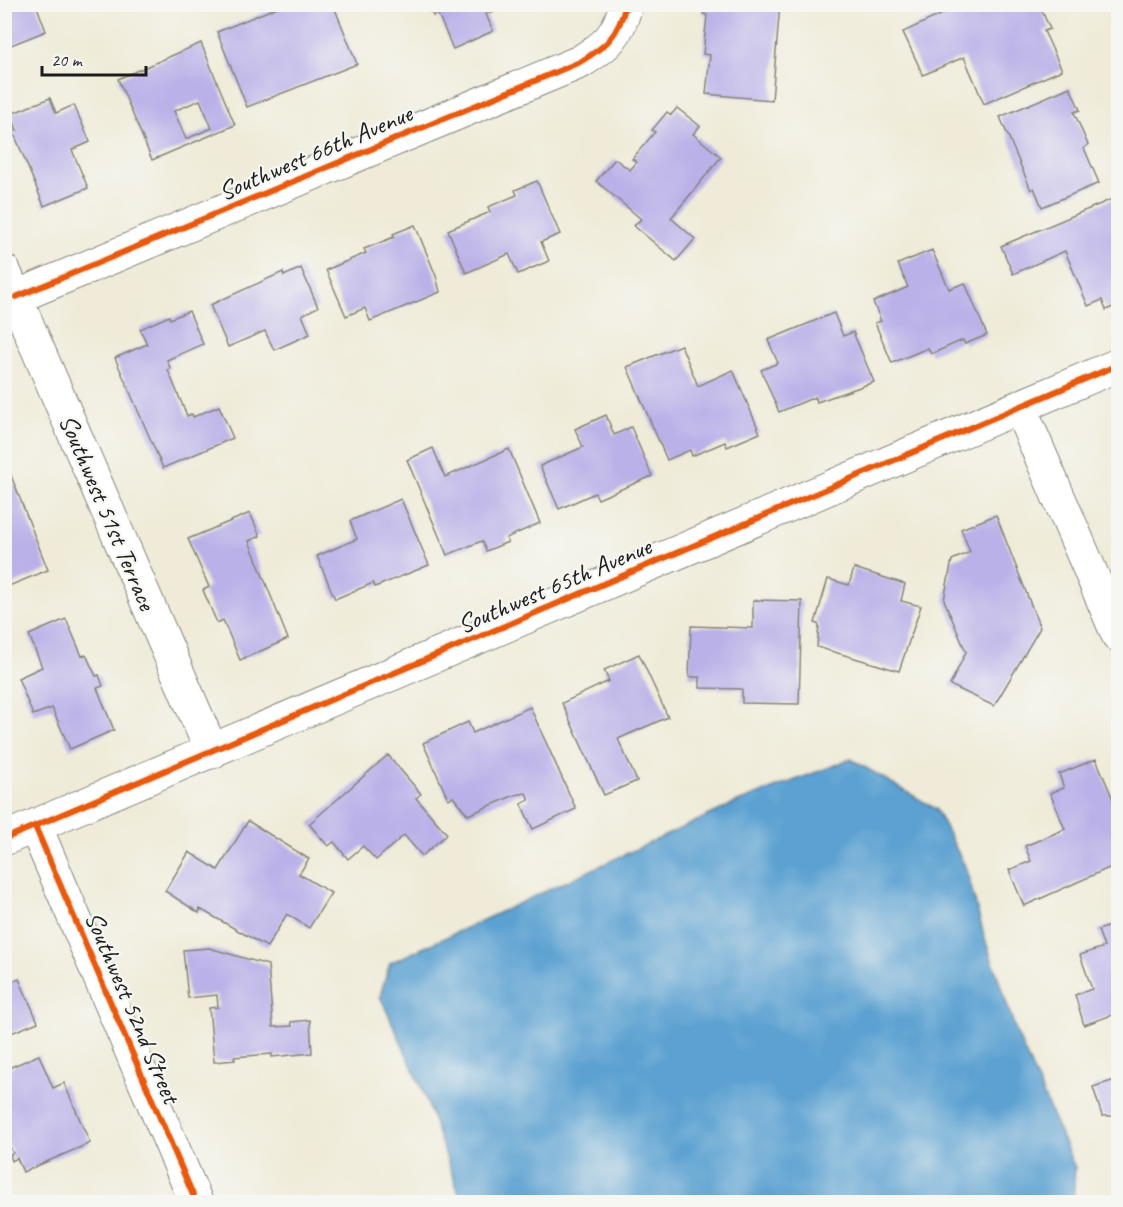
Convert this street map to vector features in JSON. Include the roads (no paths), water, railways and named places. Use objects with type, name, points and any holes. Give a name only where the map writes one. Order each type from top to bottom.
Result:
[{"type":"street","name":"Southwest 66th Avenue","points":[[10,284],[567,69],[603,48],[622,16]]},
{"type":"street","name":"Southwest 51st Terrace","points":[[10,284],[212,752]]},
{"type":"street","name":"Southwest 65th Avenue","points":[[4,839],[1119,365]]},
{"type":"street","points":[[1020,408],[1119,635]]},
{"type":"street","name":"Southwest 52nd Street","points":[[35,826],[196,1203]]},
{"type":"water","points":[[851,759],[936,809],[966,868],[985,939],[1017,1034],[1075,1168],[1073,1202],[462,1202],[423,1091],[380,996],[390,963],[740,801]]}]
